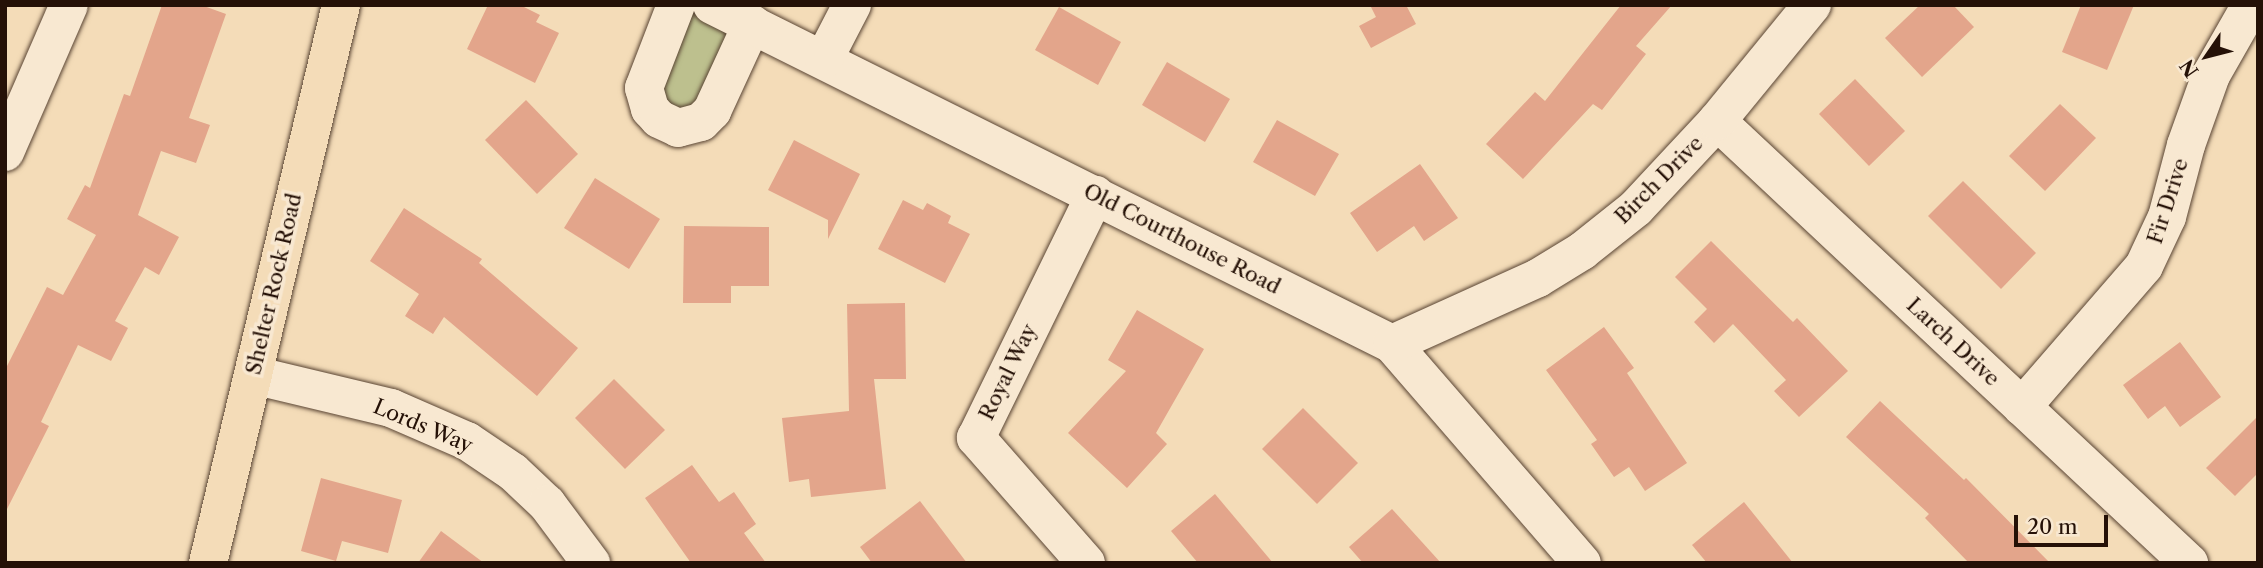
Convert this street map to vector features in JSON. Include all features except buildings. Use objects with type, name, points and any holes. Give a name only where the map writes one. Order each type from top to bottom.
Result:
[{"type":"main road","name":"Shelter Rock Road","points":[[208,563],[341,5]]},
{"type":"street","points":[[5,152],[69,5]]},
{"type":"street","points":[[677,5],[644,88],[650,109],[659,119],[678,128],[701,122],[712,111],[752,24]]},
{"type":"street","name":"Old Courthouse Road","points":[[712,5],[1392,344],[1582,563]]},
{"type":"street","points":[[824,60],[852,5]]},
{"type":"street","name":"Birch Drive","points":[[1392,344],[1538,278],[1582,251],[1636,208],[1717,121],[1812,5]]},
{"type":"street","name":"Fir Drive","points":[[2022,407],[2144,266],[2167,216],[2186,145],[2211,75],[2251,5]]},
{"type":"street","name":"Larch Drive","points":[[1717,121],[2189,563]]},
{"type":"street","name":"Royal Way","points":[[1086,563],[976,438],[1095,195]]},
{"type":"street","name":"Lords Way","points":[[253,375],[391,408],[467,441],[513,472],[548,504],[591,563]]},
{"type":"green space","points":[[676,5],[752,24],[712,111],[659,119]]}]
